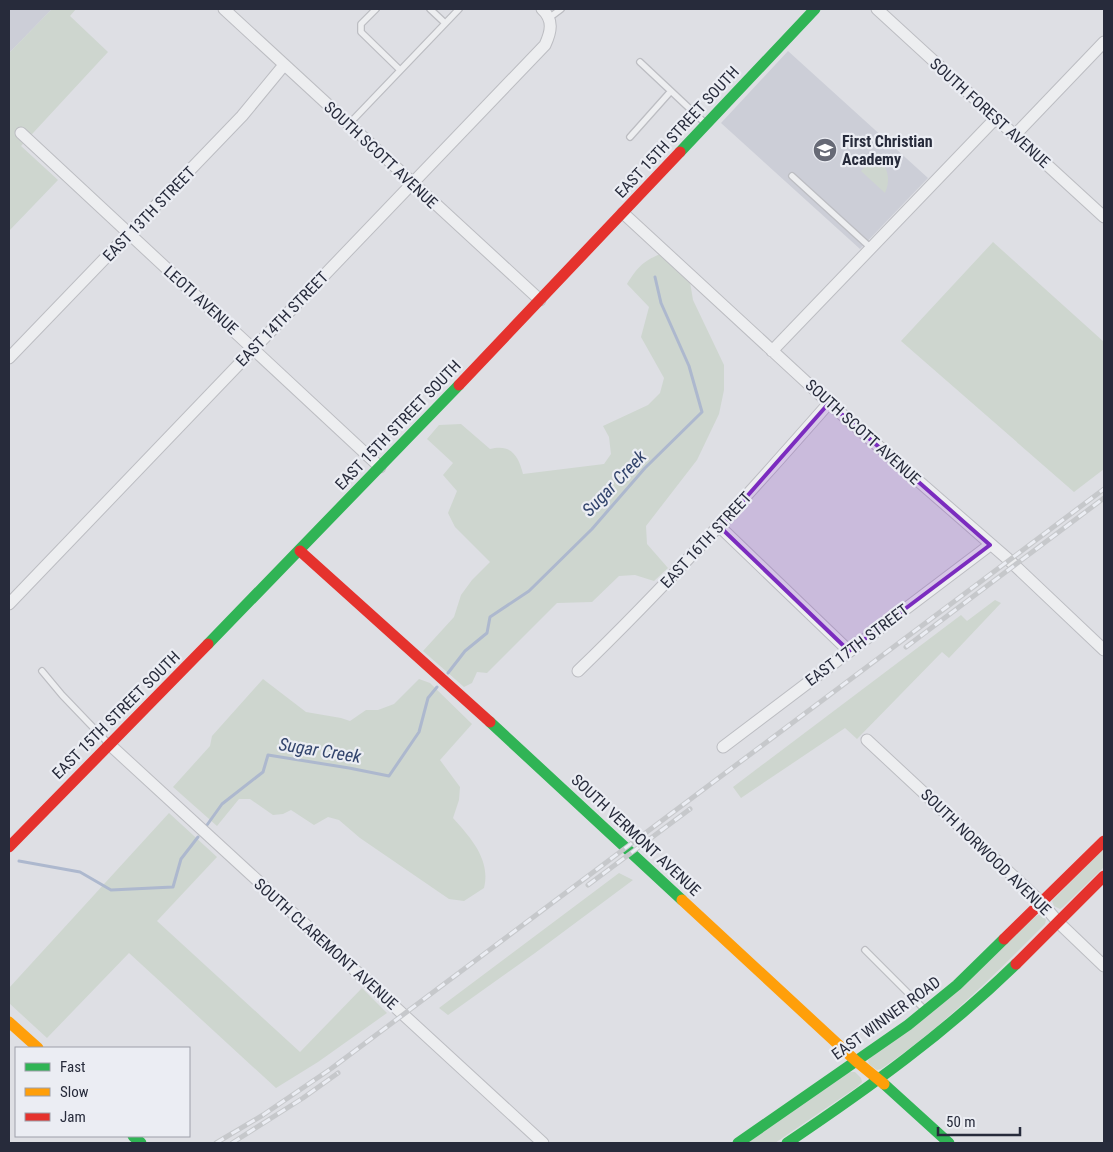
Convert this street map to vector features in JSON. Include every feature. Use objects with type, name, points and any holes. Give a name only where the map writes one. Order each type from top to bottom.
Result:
[{"type":"street","name":"SOUTH SCOTT AVENUE","points":[[224,9],[540,300]]},
{"type":"street","name":"EAST 15TH STREET SOUTH","points":[[9,847],[380,468],[815,9]]},
{"type":"street","name":"SOUTH FOREST AVENUE","points":[[876,9],[1104,217]]},
{"type":"street","name":"EAST 14TH STREET","points":[[9,604],[545,45],[551,31],[545,13]]},
{"type":"street","points":[[1014,136],[1104,42]]},
{"type":"street","name":"EAST 13TH STREET","points":[[9,358],[242,116],[284,65]]},
{"type":"street","points":[[772,351],[995,119]]},
{"type":"street","name":"LEOTI AVENUE","points":[[21,133],[380,468]]},
{"type":"street","name":"SOUTH SCOTT AVENUE","points":[[623,213],[829,403],[990,545],[1104,650]]},
{"type":"street","name":"EAST 16TH STREET","points":[[578,671],[622,629],[720,527],[829,403]]},
{"type":"street","points":[[720,527],[849,651]]},
{"type":"street","name":"EAST 17TH STREET","points":[[723,747],[990,545]]},
{"type":"street","name":"SOUTH VERMONT AVENUE","points":[[300,551],[521,750],[856,1061],[880,1079],[949,1143]]},
{"type":"street","name":"SOUTH NORWOOD AVENUE","points":[[867,740],[1042,902],[1058,922],[1104,966]]},
{"type":"street","name":"SOUTH CLAREMONT AVENUE","points":[[109,744],[543,1143]]},
{"type":"street","name":"EAST WINNER ROAD","points":[[738,1143],[926,1011],[957,986],[1104,841]]},
{"type":"street","points":[[787,1143],[880,1079],[918,1051],[960,1016],[1104,876]]},
{"type":"street","points":[[9,1022],[37,1047]]},
{"type":"lane","points":[[376,9],[361,24],[361,32],[400,70]]},
{"type":"lane","points":[[430,9],[445,23]]},
{"type":"lane","points":[[348,124],[459,9]]},
{"type":"lane","points":[[545,13],[561,9]]},
{"type":"lane","points":[[640,62],[706,125]]},
{"type":"lane","points":[[630,137],[671,91]]},
{"type":"lane","points":[[792,176],[871,248]]},
{"type":"lane","points":[[42,671],[109,744]]},
{"type":"lane","points":[[865,950],[926,1011]]},
{"type":"highlighted area","points":[[829,403],[990,545],[849,651],[720,527]]},
{"type":"shaded area","points":[[9,9],[52,9],[9,53]]},
{"type":"shaded area","points":[[52,9],[76,9],[70,16],[108,52],[21,146],[58,180],[9,231],[9,53]]},
{"type":"shaded area","name":"First Christian Academy","points":[[788,51],[928,178],[860,249],[721,123]]},
{"type":"shaded area","points":[[877,153],[888,177],[885,193],[861,171]]},
{"type":"shaded area","points":[[993,242],[1104,342],[1104,469],[1074,492],[901,341]]},
{"type":"shaded area","points":[[660,254],[690,282],[693,300],[724,365],[724,390],[719,414],[697,460],[646,526],[647,544],[668,568],[654,581],[635,575],[619,576],[592,602],[557,603],[487,673],[477,672],[472,683],[464,687],[423,651],[454,617],[461,595],[472,580],[490,562],[455,527],[448,513],[457,491],[443,475],[453,463],[427,439],[439,425],[461,424],[490,449],[503,448],[512,452],[519,461],[523,474],[604,464],[611,454],[609,437],[603,426],[648,405],[660,393],[664,378],[641,337],[649,307],[627,284],[641,266]]},
{"type":"shaded area","points":[[995,600],[1001,603],[949,658],[942,652],[857,739],[845,728],[741,798],[733,787],[961,615],[967,621]]},
{"type":"shaded area","points":[[263,679],[306,712],[350,721],[366,710],[378,710],[394,704],[419,679],[430,683],[472,724],[440,760],[460,787],[459,800],[453,818],[473,842],[482,859],[485,868],[484,888],[464,901],[449,899],[360,838],[339,820],[328,817],[314,825],[291,810],[283,814],[273,815],[250,799],[239,799],[217,826],[173,787],[210,746],[212,736]]},
{"type":"shaded area","points":[[169,813],[217,857],[157,921],[300,1052],[362,988],[387,1013],[318,1062],[276,1088],[129,953],[47,1038],[9,1003],[9,988]]},
{"type":"shaded area","points":[[1104,848],[1104,867],[1063,907],[1060,909],[1054,906],[1052,901]]},
{"type":"shaded area","points":[[619,873],[633,880],[448,1015],[439,1008]]},
{"type":"shaded area","points":[[1041,914],[1046,920],[1045,924],[946,1019],[881,1069],[877,1070],[869,1064],[868,1060],[1036,916]]},
{"type":"shaded area","points":[[848,1072],[855,1072],[861,1078],[862,1082],[857,1087],[775,1143],[746,1143]]},
{"type":"waterway","name":"Sugar Creek","points":[[448,673],[465,651],[487,633],[490,617],[529,591],[592,529],[645,468],[702,412],[689,366],[661,303],[655,277]]},
{"type":"waterway","name":"Sugar Creek","points":[[207,825],[222,804],[263,772],[268,755],[389,776],[419,732],[428,698],[437,687]]},
{"type":"waterway","name":"Sugar Creek","points":[[19,861],[80,872],[111,890],[173,887],[181,859],[198,837]]},
{"type":"railway","points":[[216,1143],[263,1115],[332,1068],[1104,489]]},
{"type":"railway","points":[[906,647],[1104,498]]},
{"type":"railway","points":[[588,885],[690,809]]},
{"type":"railway","points":[[232,1143],[303,1098],[338,1073]]},
{"type":"traffic: fast","points":[[680,152],[815,9]]},
{"type":"traffic: fast","points":[[208,644],[459,385]]},
{"type":"traffic: fast","points":[[490,722],[682,900]]},
{"type":"traffic: fast","points":[[738,1143],[908,1025],[957,985],[1004,939]]},
{"type":"traffic: fast","points":[[787,1143],[906,1059],[962,1014],[1016,964]]},
{"type":"traffic: fast","points":[[884,1084],[949,1143]]},
{"type":"traffic: fast","points":[[134,1137],[141,1143]]},
{"type":"traffic: slow","points":[[682,900],[856,1061],[884,1084]]},
{"type":"traffic: slow","points":[[9,1022],[37,1047]]},
{"type":"traffic: jam","points":[[459,385],[680,152]]},
{"type":"traffic: jam","points":[[300,551],[490,722]]},
{"type":"traffic: jam","points":[[9,847],[208,644]]},
{"type":"traffic: jam","points":[[1004,939],[1104,841]]},
{"type":"traffic: jam","points":[[1016,964],[1104,876]]},
{"type":"place","name":"First Christian Academy","points":[[825,150]]}]
